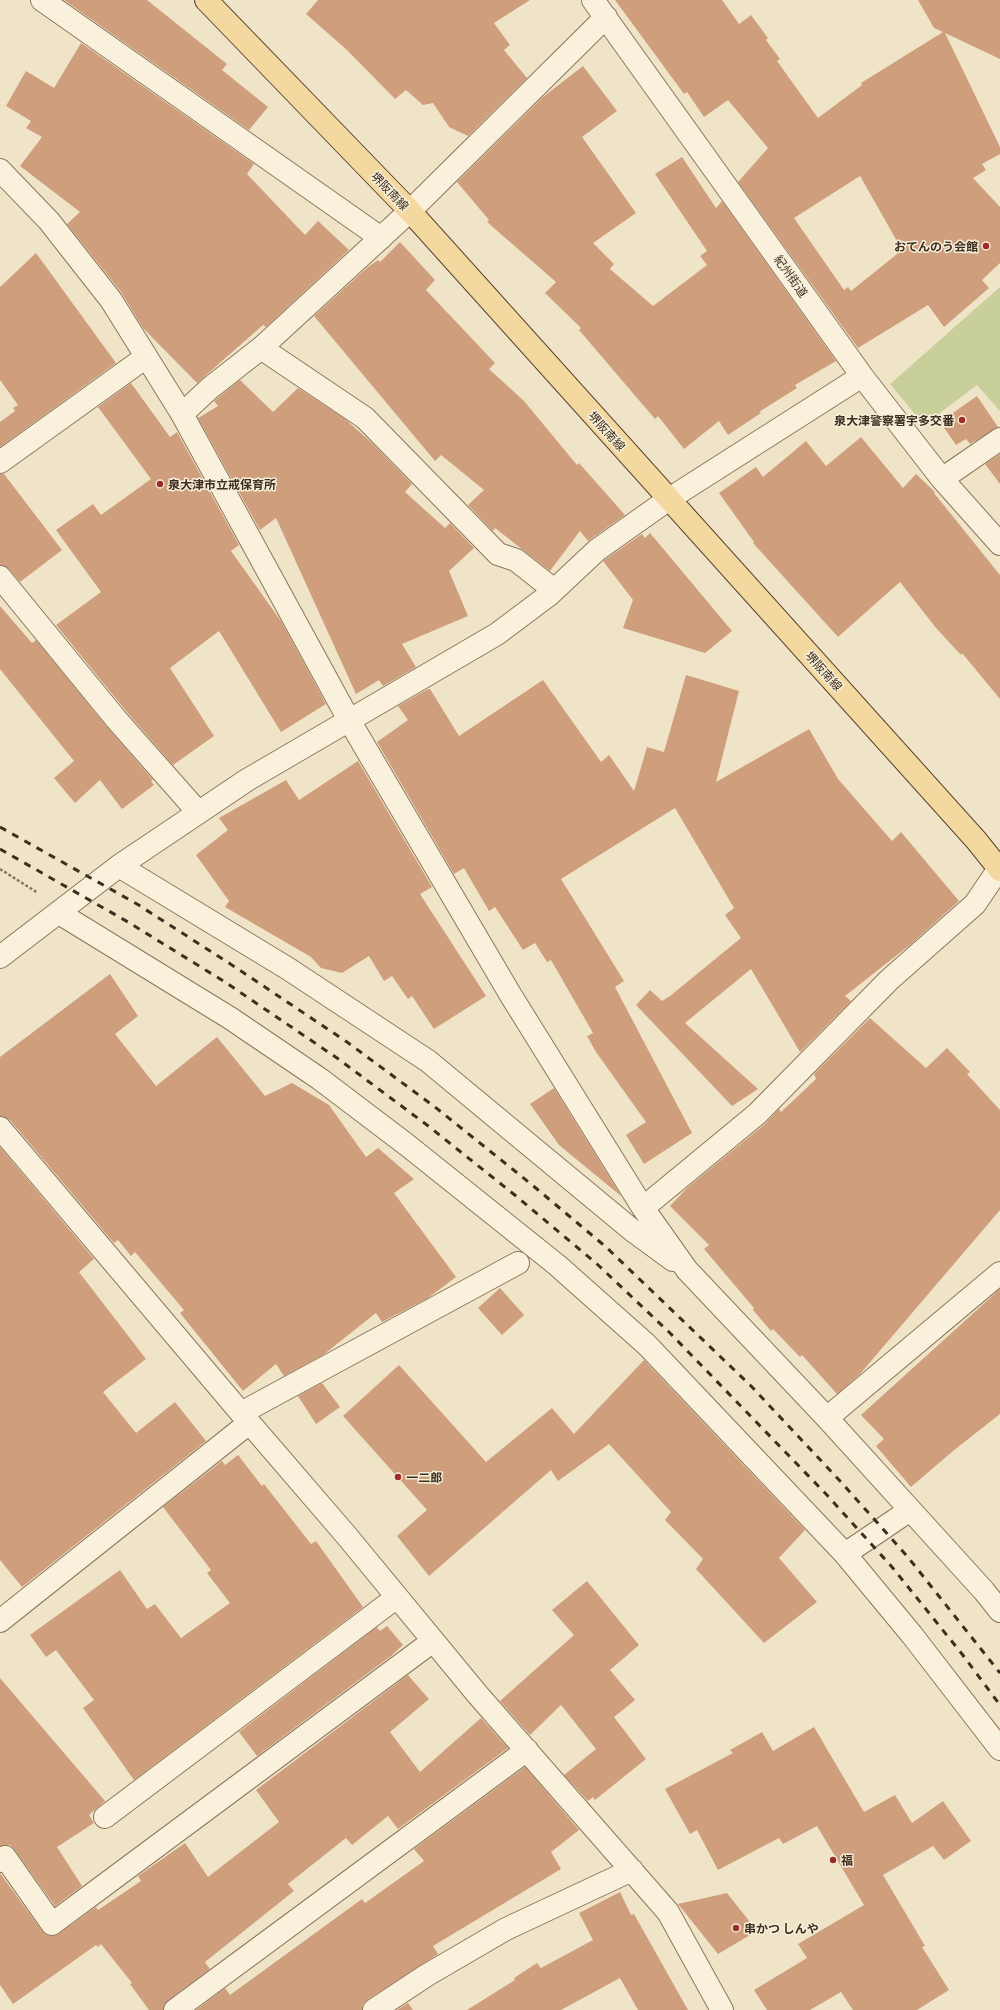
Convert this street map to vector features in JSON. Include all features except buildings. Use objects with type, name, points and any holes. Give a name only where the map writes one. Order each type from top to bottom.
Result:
[{"type":"main road","name":"堺阪南線","points":[[206,0],[410,211],[976,840],[999,868]]},
{"type":"street","points":[[42,0],[380,238]]},
{"type":"street","points":[[182,414],[210,388],[261,348],[410,211],[600,8]]},
{"type":"street","name":"紀州街道","points":[[600,8],[862,376],[942,479],[1000,544]]},
{"type":"street","points":[[0,170],[49,221],[111,300],[182,414],[349,720],[510,994],[643,1208],[687,1270],[827,1418],[984,1591],[1000,1611]]},
{"type":"street","points":[[261,348],[365,418],[498,554],[516,560],[554,590]]},
{"type":"street","points":[[0,462],[146,357]]},
{"type":"street","points":[[0,957],[119,866],[198,812],[247,780],[496,634],[554,590],[596,550],[669,499],[862,376]]},
{"type":"street","points":[[942,479],[1000,439]]},
{"type":"street","points":[[0,577],[116,719],[198,812]]},
{"type":"street","points":[[119,866],[287,968],[428,1061],[632,1230],[687,1270]]},
{"type":"street","points":[[643,1208],[757,1114],[890,980],[975,904],[999,868]]},
{"type":"street","points":[[60,911],[230,1018],[320,1079],[407,1145],[557,1265],[647,1345],[845,1554],[912,1635],[1000,1749]]},
{"type":"street","points":[[0,1128],[346,1535],[433,1641],[668,1912],[722,2010]]},
{"type":"street","points":[[0,1621],[245,1418],[518,1263]]},
{"type":"street","points":[[827,1418],[1000,1273]]},
{"type":"street","points":[[845,1554],[910,1510]]},
{"type":"street","points":[[105,1817],[397,1597]]},
{"type":"street","points":[[0,1861],[5,1857],[52,1924],[433,1641]]},
{"type":"street","points":[[175,2010],[527,1750]]},
{"type":"street","points":[[374,2010],[427,1975],[506,1929],[632,1870]]},
{"type":"path","points":[[0,869],[60,911]]},
{"type":"green space","points":[[1000,287],[1000,411],[977,385],[924,425],[890,384]]},
{"type":"railway","points":[[0,827],[137,904],[347,1042],[435,1107],[531,1184],[606,1247],[751,1386],[841,1482],[907,1556],[1000,1673]]},
{"type":"railway","points":[[0,849],[128,922],[225,982],[337,1058],[427,1125],[516,1196],[597,1264],[670,1333],[826,1494],[892,1567],[962,1654],[1000,1705]]},
{"type":"place","name":"おてんのう会館","points":[[986,246]]},
{"type":"place","name":"泉大津警察署宇多交番","points":[[962,420]]},
{"type":"place","name":"泉大津市立戒保育所","points":[[160,484]]},
{"type":"place","name":"一二郎","points":[[398,1477]]},
{"type":"place","name":"福","points":[[833,1860]]},
{"type":"place","name":"串かつ しんや","points":[[736,1928]]}]
